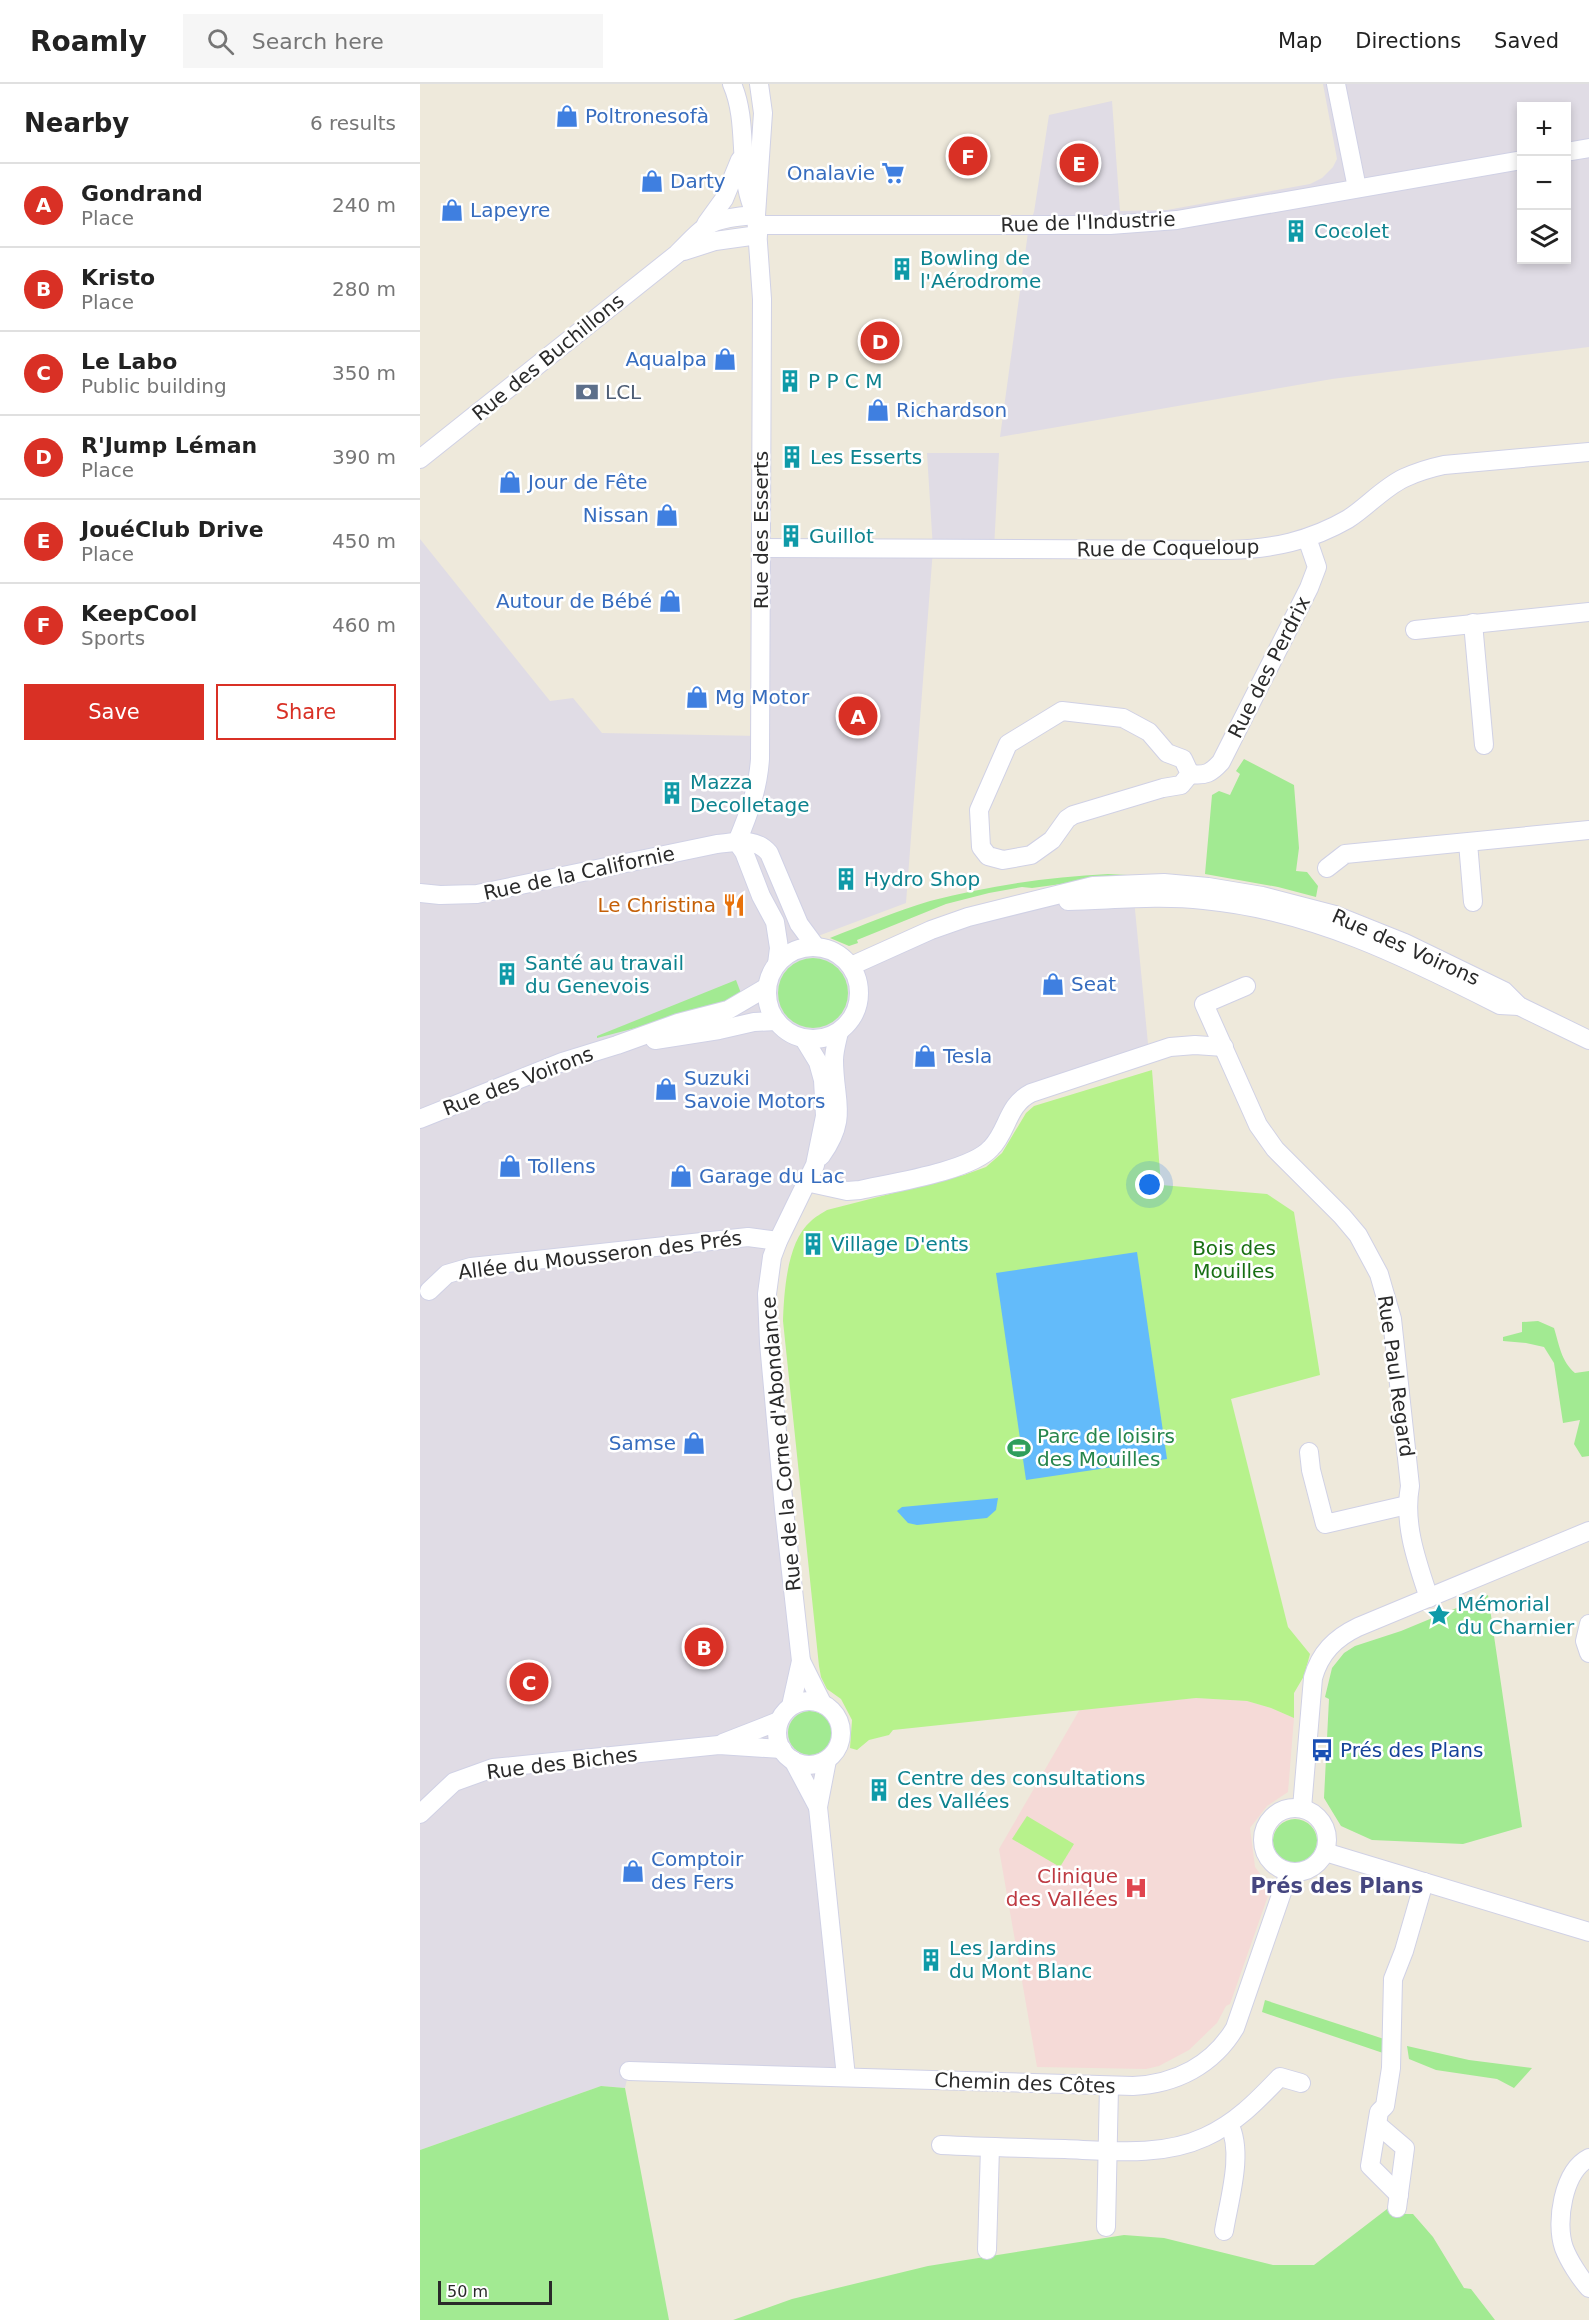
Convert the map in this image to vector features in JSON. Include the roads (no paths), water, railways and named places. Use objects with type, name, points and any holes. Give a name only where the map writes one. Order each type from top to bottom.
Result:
[{"type":"street","name":"Rue des Esserts","points":[[732,84],[740,104],[746,188],[757,225]]},
{"type":"street","name":"Rue des Esserts","points":[[737,842],[751,808],[759,778],[762,299],[757,225],[763,113],[759,84]]},
{"type":"street","points":[[763,113],[764,84]]},
{"type":"street","points":[[1336,84],[1357,188]]},
{"type":"street","points":[[706,225],[722,204],[743,147]]},
{"type":"street","points":[[1571,151],[1589,148]]},
{"type":"street","name":"Rue de l'Industrie","points":[[757,225],[1126,225],[1177,220],[1517,161]]},
{"type":"street","name":"Rue des Buchillons","points":[[420,459],[677,254],[706,225],[725,218],[757,225]]},
{"type":"street","name":"Rue des Buchillons","points":[[677,254],[757,225]]},
{"type":"street","name":"Rue de Coqueloup","points":[[761,548],[1228,550],[1282,546],[1308,538],[1348,518],[1404,478],[1428,469],[1444,465],[1589,452]]},
{"type":"street","name":"Rue des Perdrix","points":[[1191,774],[1211,773],[1221,762],[1309,588],[1317,567],[1308,538]]},
{"type":"street","points":[[1415,630],[1589,612]]},
{"type":"street","points":[[1473,623],[1484,745]]},
{"type":"street","name":"Rue des Perdrix","points":[[1062,711],[1123,718],[1143,727],[1167,753],[1183,759],[1191,774],[1181,784],[1073,815],[1067,819],[1052,840],[1031,855],[1020,859],[1003,860],[988,856],[981,847],[979,810],[1008,744],[1062,711]]},
{"type":"street","points":[[1327,868],[1345,854],[1589,830]]},
{"type":"street","points":[[737,842],[754,842],[769,853],[799,924],[816,947]]},
{"type":"street","points":[[737,842],[744,852],[761,896],[775,921],[779,948],[777,964]]},
{"type":"street","name":"Rue de la Californie","points":[[420,893],[477,894],[737,842]]},
{"type":"street","points":[[1468,843],[1473,902]]},
{"type":"street","name":"Rue des Voirons","points":[[851,966],[947,924],[1093,886],[1136,883],[1208,887],[1262,896],[1335,915],[1405,943],[1504,991],[1519,1006],[1589,1040]]},
{"type":"street","points":[[816,947],[831,951],[851,966],[858,986],[858,1007],[852,1019],[839,1032],[822,1039],[804,1039],[788,1032],[776,1021],[769,1008],[767,987],[777,964],[794,950],[816,947]]},
{"type":"street","name":"Rue Paul Regard","points":[[1245,986],[1204,1005],[1258,1125],[1270,1142],[1358,1235],[1379,1274],[1387,1295],[1392,1319],[1410,1486],[1407,1520],[1429,1598]]},
{"type":"street","name":"Rue des Voirons","points":[[420,1119],[551,1066],[678,1023],[728,1010],[767,987]]},
{"type":"street","name":"Rue des Voirons","points":[[617,1045],[719,1030],[754,1022],[776,1021]]},
{"type":"street","name":"Rue de la Corne d'Abondance","points":[[791,1706],[801,1661],[768,1333],[768,1277],[778,1240],[815,1165],[831,1143],[837,1127],[839,1097],[834,1059],[839,1032]]},
{"type":"street","name":"Rue de la Corne d'Abondance","points":[[804,1039],[818,1062],[825,1092],[825,1116],[815,1165]]},
{"type":"street","points":[[806,1182],[847,1191],[860,1190],[961,1166],[984,1155],[992,1148],[1012,1109],[1026,1095],[1152,1053],[1182,1046],[1224,1047]]},
{"type":"street","name":"Allée du Mousseron des Prés","points":[[429,1291],[447,1274],[471,1267],[748,1237],[778,1240]]},
{"type":"street","points":[[1309,1452],[1311,1470],[1325,1524],[1407,1505]]},
{"type":"street","points":[[1302,1808],[1312,1686],[1320,1659],[1332,1643],[1349,1631],[1589,1531]]},
{"type":"street","points":[[1589,1624],[1585,1641],[1589,1653]]},
{"type":"street","name":"Rue de la Corne d'Abondance","points":[[801,1661],[822,1703]]},
{"type":"street","points":[[818,1807],[777,1734],[779,1720],[791,1706],[808,1700],[822,1703],[836,1714],[842,1730],[837,1749],[827,1760],[818,1807],[846,2077]]},
{"type":"street","name":"Rue des Biches","points":[[719,1745],[779,1720]]},
{"type":"street","name":"Rue des Biches","points":[[420,1814],[454,1782],[493,1768],[719,1745],[787,1755]]},
{"type":"street","points":[[787,1755],[808,1765],[827,1760]]},
{"type":"street","points":[[1302,1808],[1315,1814],[1324,1825],[1328,1838],[1325,1852],[1312,1868],[1301,1872],[1289,1872],[1275,1866],[1269,1858],[1264,1850],[1263,1834],[1275,1815],[1288,1809],[1302,1808]]},
{"type":"street","points":[[1325,1852],[1589,1932]]},
{"type":"street","name":"Chemin des Côtes","points":[[629,2071],[1109,2086],[1142,2086],[1173,2079],[1203,2064],[1222,2046],[1235,2028],[1289,1872]]},
{"type":"street","points":[[1377,2125],[1405,2148],[1398,2201],[1370,2166],[1379,2112],[1385,2106],[1391,2068],[1393,1979],[1404,1951],[1424,1882]]},
{"type":"street","points":[[941,2145],[1108,2151],[1142,2151],[1175,2146],[1205,2137],[1229,2124],[1248,2111],[1280,2077],[1301,2083]]},
{"type":"street","points":[[1106,2227],[1109,2086]]},
{"type":"street","points":[[1224,2231],[1236,2141],[1229,2124]]},
{"type":"street","points":[[987,2250],[990,2147]]},
{"type":"street","points":[[1589,2158],[1581,2163],[1567,2186],[1561,2220],[1564,2250],[1589,2288]]},
{"type":"water","points":[[1137,1252],[1167,1459],[1026,1480],[996,1273]]},
{"type":"water","points":[[998,1498],[996,1510],[987,1518],[917,1525],[908,1523],[897,1511],[902,1507]]},
{"type":"place","name":"Poltronesofà","points":[[567,116]]},
{"type":"place","name":"KeepCool","points":[[968,156]]},
{"type":"place","name":"JouéClub Drive","points":[[1079,163]]},
{"type":"place","name":"Onalavie","points":[[893,173]]},
{"type":"place","name":"Darty","points":[[652,181]]},
{"type":"place","name":"Lapeyre","points":[[452,210]]},
{"type":"place","name":"Cocolet","points":[[1296,231]]},
{"type":"place","name":"Bowling de l'Aérodrome","points":[[902,269]]},
{"type":"place","name":"R'Jump Léman","points":[[880,341]]},
{"type":"place","name":"Aqualpa","points":[[725,359]]},
{"type":"place","name":"P P C M","points":[[790,381]]},
{"type":"place","name":"LCL","points":[[587,392]]},
{"type":"place","name":"Richardson","points":[[878,410]]},
{"type":"place","name":"Les Esserts","points":[[792,457]]},
{"type":"place","name":"Jour de Fête","points":[[510,482]]},
{"type":"place","name":"Nissan","points":[[667,515]]},
{"type":"place","name":"Guillot","points":[[791,536]]},
{"type":"place","name":"Autour de Bébé","points":[[670,601]]},
{"type":"place","name":"Mg Motor","points":[[697,697]]},
{"type":"place","name":"Gondrand","points":[[858,716]]},
{"type":"place","name":"Mazza Decolletage","points":[[672,793]]},
{"type":"place","name":"Hydro Shop","points":[[846,879]]},
{"type":"place","name":"Le Christina","points":[[734,905]]},
{"type":"place","name":"Santé au travail du Genevois","points":[[507,974]]},
{"type":"place","name":"Seat","points":[[1053,984]]},
{"type":"place","name":"Tesla","points":[[925,1056]]},
{"type":"place","name":"Suzuki Savoie Motors","points":[[666,1089]]},
{"type":"place","name":"Tollens","points":[[510,1166]]},
{"type":"place","name":"Garage du Lac","points":[[681,1176]]},
{"type":"place","name":"Village D'ents","points":[[813,1244]]},
{"type":"place","name":"Samse","points":[[694,1443]]},
{"type":"place","name":"Parc de loisirs des Mouilles","points":[[1019,1448]]},
{"type":"place","name":"Mémorial du Charnier","points":[[1439,1615]]},
{"type":"place","name":"Kristo","points":[[704,1647]]},
{"type":"place","name":"Le Labo","points":[[529,1682]]},
{"type":"place","name":"Prés des Plans","points":[[1322,1750]]},
{"type":"place","name":"Centre des consultations des Vallées","points":[[879,1790]]},
{"type":"place","name":"Comptoir des Fers","points":[[633,1871]]},
{"type":"place","name":"Clinique des Vallées","points":[[1136,1888]]},
{"type":"place","name":"Les Jardins du Mont Blanc","points":[[931,1960]]},
{"type":"district","name":"Prés des Plans","points":[[1337,1886]]},
{"type":"park label","name":"Bois des Mouilles","points":[[1234,1260]]}]
